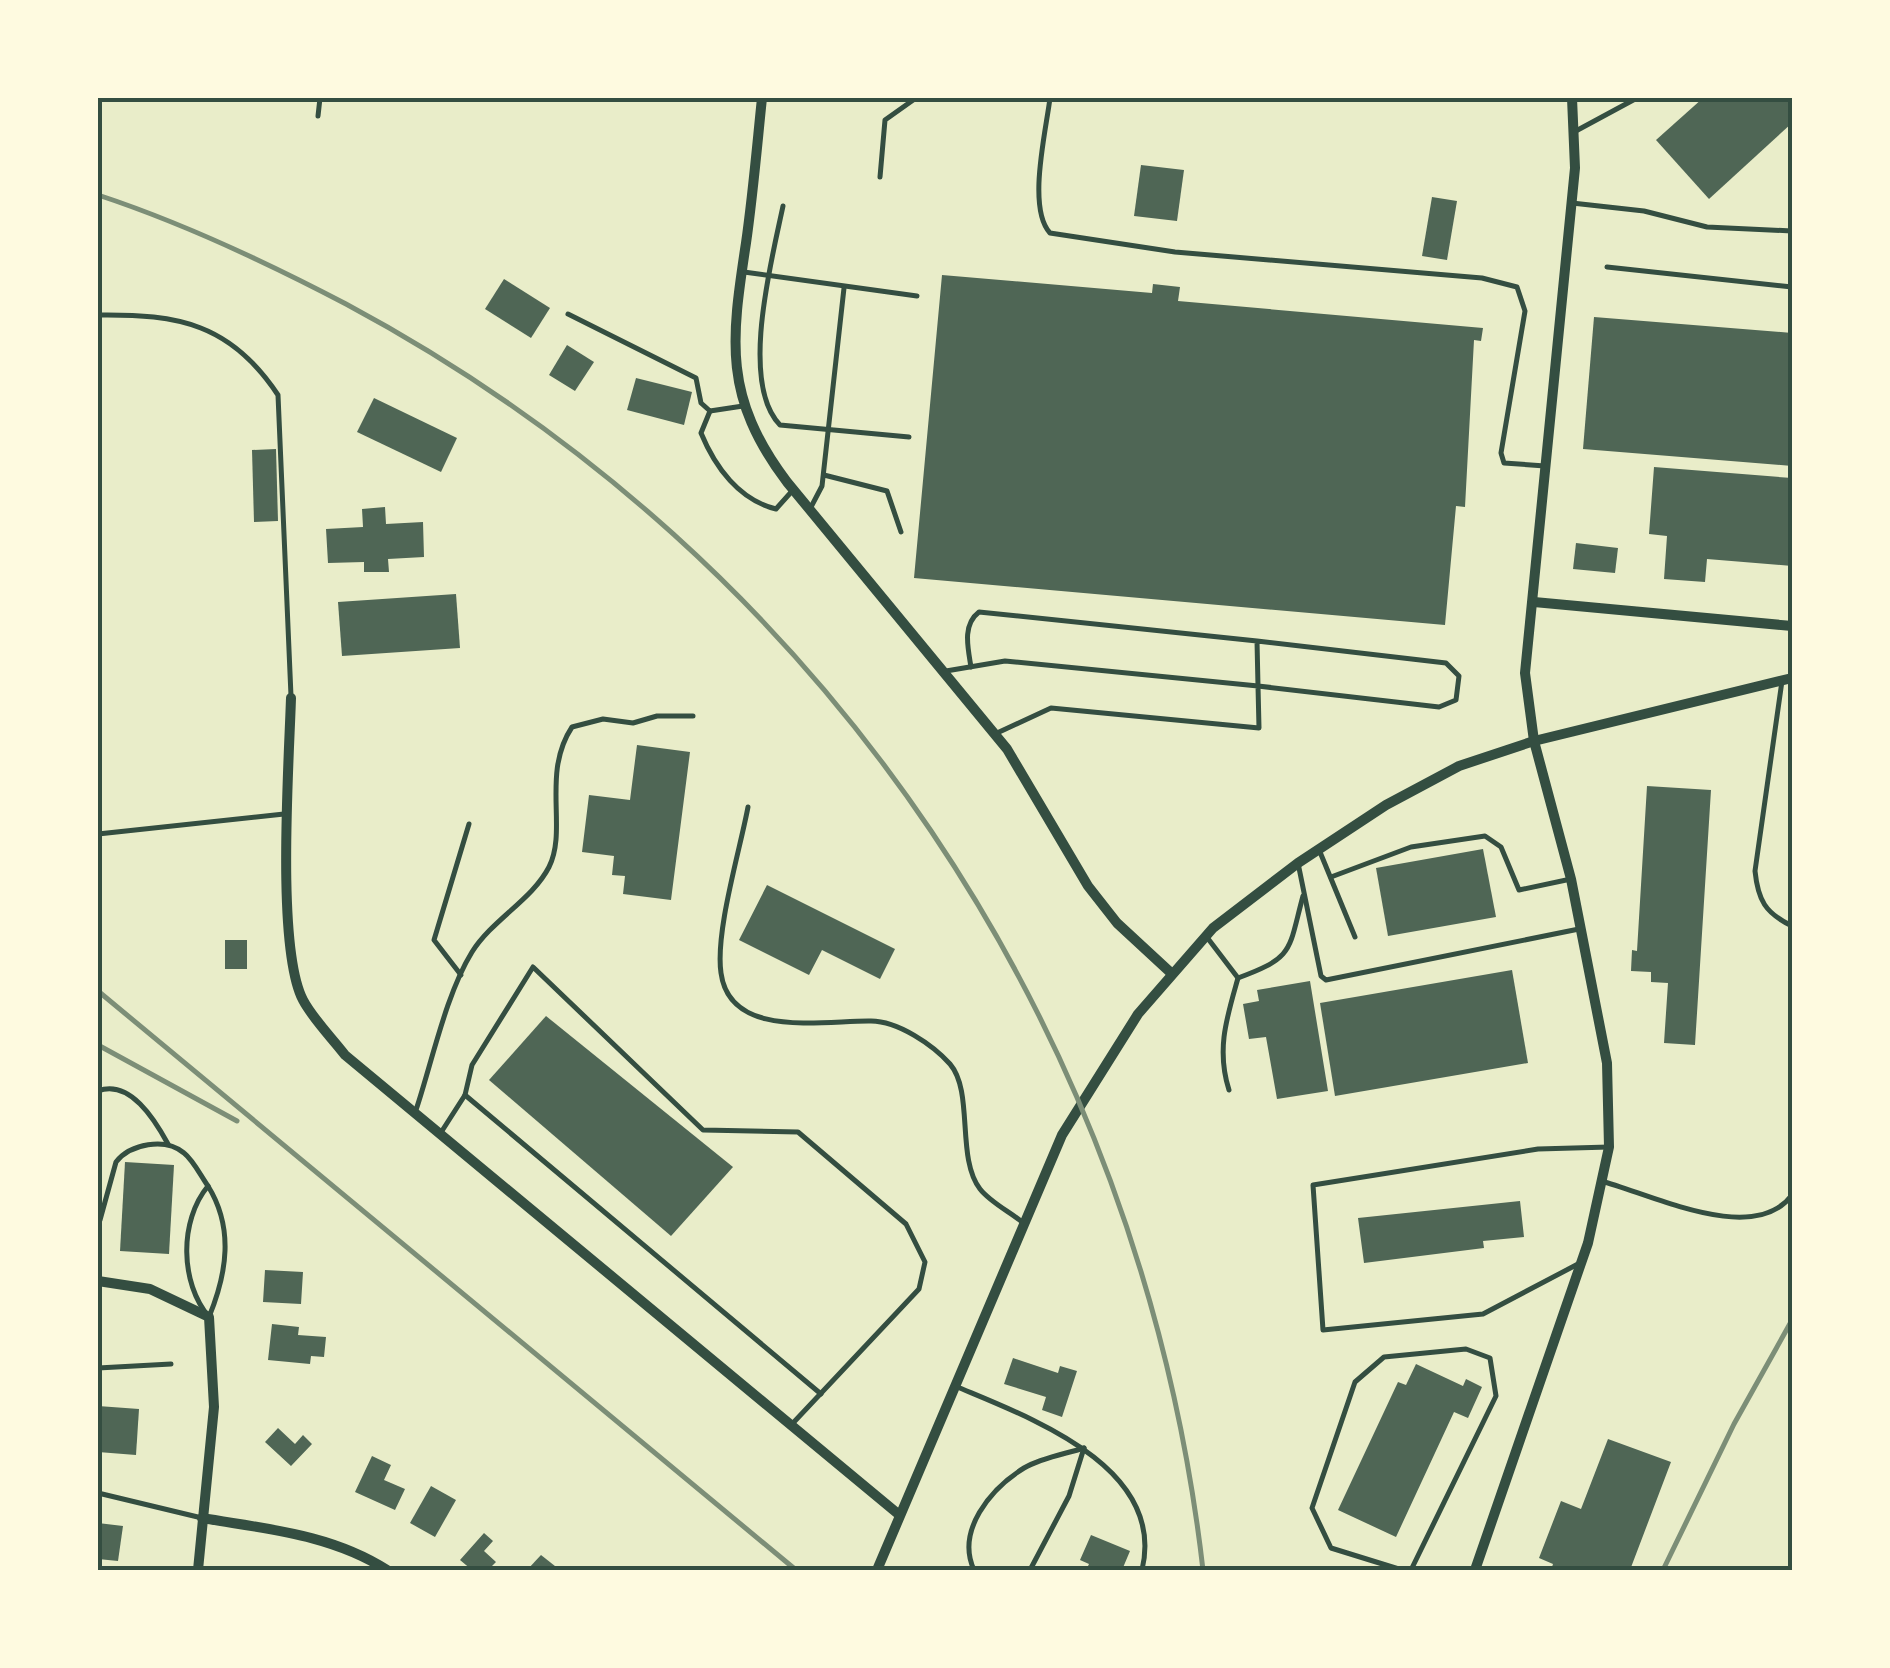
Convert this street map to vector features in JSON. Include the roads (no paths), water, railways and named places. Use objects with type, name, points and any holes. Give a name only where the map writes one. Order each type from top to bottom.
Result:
[{"type":"street","points":[[762,98],[732,348],[744,406],[756,438],[994,734],[1088,886],[1117,922],[1170,972]]},
{"type":"street","points":[[1474,1570],[1581,1262],[1608,1148],[1607,1063],[1571,879],[1534,741],[1526,673],[1572,203],[1572,98]]},
{"type":"street","points":[[1534,602],[1792,626]]},
{"type":"street","points":[[877,1570],[897,1514],[1062,1135],[1108,1058],[1170,972],[1206,936],[1298,863],[1459,766],[1534,741],[1787,679]]},
{"type":"street","points":[[291,698],[287,814],[291,959],[303,1001],[345,1055],[897,1514]]},
{"type":"street","points":[[98,1281],[150,1289],[209,1317],[214,1407],[198,1570]]},
{"type":"street","points":[[202,1518],[350,1548],[387,1570]]},
{"type":"lane","points":[[318,116],[320,98]]},
{"type":"lane","points":[[880,177],[886,120],[916,98]]},
{"type":"lane","points":[[1050,98],[1038,200],[1040,222],[1050,233],[1176,252],[1482,278],[1517,288],[1526,312],[1502,452],[1504,463],[1516,467],[1546,466]]},
{"type":"lane","points":[[1574,132],[1637,98]]},
{"type":"lane","points":[[1572,203],[1644,210],[1706,227],[1792,231]]},
{"type":"lane","points":[[782,206],[768,278],[761,374],[768,413],[780,425],[910,437]]},
{"type":"lane","points":[[1606,266],[1792,287]]},
{"type":"lane","points":[[741,272],[917,296]]},
{"type":"lane","points":[[810,509],[824,475],[844,288]]},
{"type":"lane","points":[[98,315],[142,314],[191,322],[228,340],[256,362],[278,395],[291,698]]},
{"type":"lane","points":[[568,314],[696,378],[701,403],[710,412]]},
{"type":"lane","points":[[710,412],[744,406]]},
{"type":"lane","points":[[710,412],[701,432],[711,458],[753,503],[776,508],[794,490]]},
{"type":"lane","points":[[824,475],[887,490],[900,532]]},
{"type":"lane","points":[[944,672],[971,667],[1006,660],[1439,707],[1456,700],[1459,676],[1446,664],[979,612],[972,618],[967,636],[971,667]]},
{"type":"lane","points":[[994,734],[1051,708],[1260,728],[1257,641]]},
{"type":"lane","points":[[1787,679],[1755,871],[1758,900],[1775,917],[1792,926]]},
{"type":"lane","points":[[415,1113],[461,976],[494,922],[540,880],[552,863],[558,748],[572,727],[603,720],[633,723],[656,716],[693,716]]},
{"type":"lane","points":[[748,807],[722,953],[725,990],[748,1014],[834,1026],[874,1020],[902,1030],[931,1048],[953,1067],[967,1149],[980,1188],[1022,1222]]},
{"type":"lane","points":[[98,834],[287,814]]},
{"type":"lane","points":[[461,976],[434,940],[469,824]]},
{"type":"lane","points":[[1331,877],[1411,846],[1485,836],[1501,846],[1518,890],[1571,879]]},
{"type":"lane","points":[[1319,849],[1355,937]]},
{"type":"lane","points":[[1298,863],[1321,976],[1326,980],[1582,928]]},
{"type":"lane","points":[[1238,978],[1276,964],[1288,952],[1304,893]]},
{"type":"lane","points":[[1206,936],[1238,978]]},
{"type":"lane","points":[[440,1134],[465,1096],[472,1064],[533,968],[703,1130],[798,1132],[906,1224],[924,1262],[918,1289],[792,1426]]},
{"type":"lane","points":[[1229,1090],[1221,1058],[1222,1036],[1238,978]]},
{"type":"lane","points":[[98,1091],[118,1090],[151,1111],[169,1145]]},
{"type":"lane","points":[[465,1096],[821,1394]]},
{"type":"lane","points":[[100,1220],[122,1154],[141,1146],[169,1145],[184,1153],[220,1205],[225,1231],[224,1275],[209,1317]]},
{"type":"lane","points":[[1581,1262],[1483,1314],[1322,1330],[1313,1186],[1538,1149],[1608,1148]]},
{"type":"lane","points":[[1601,1181],[1708,1214],[1753,1220],[1781,1210],[1792,1195]]},
{"type":"lane","points":[[208,1186],[193,1212],[188,1272],[191,1295],[209,1317]]},
{"type":"lane","points":[[1402,1570],[1331,1548],[1312,1508],[1355,1382],[1384,1357],[1466,1349],[1490,1358],[1496,1396],[1411,1570]]},
{"type":"lane","points":[[98,1368],[171,1364]]},
{"type":"lane","points":[[952,1385],[1052,1427],[1084,1448],[1120,1482],[1139,1518],[1142,1570]]},
{"type":"lane","points":[[974,1570],[966,1552],[971,1530],[989,1499],[1026,1467],[1084,1448]]},
{"type":"lane","points":[[1030,1570],[1069,1496],[1084,1448]]},
{"type":"lane","points":[[98,1493],[202,1518]]},
{"type":"lane","points":[[1756,1570],[1780,1570]]},
{"type":"railway","points":[[98,195],[193,231],[316,288],[518,410],[674,534],[812,675],[931,831],[1031,1000],[1110,1181],[1168,1371],[1203,1570]]},
{"type":"railway","points":[[98,991],[796,1570]]},
{"type":"railway","points":[[98,1045],[237,1121]]},
{"type":"railway","points":[[1663,1570],[1734,1424],[1792,1320]]}]
